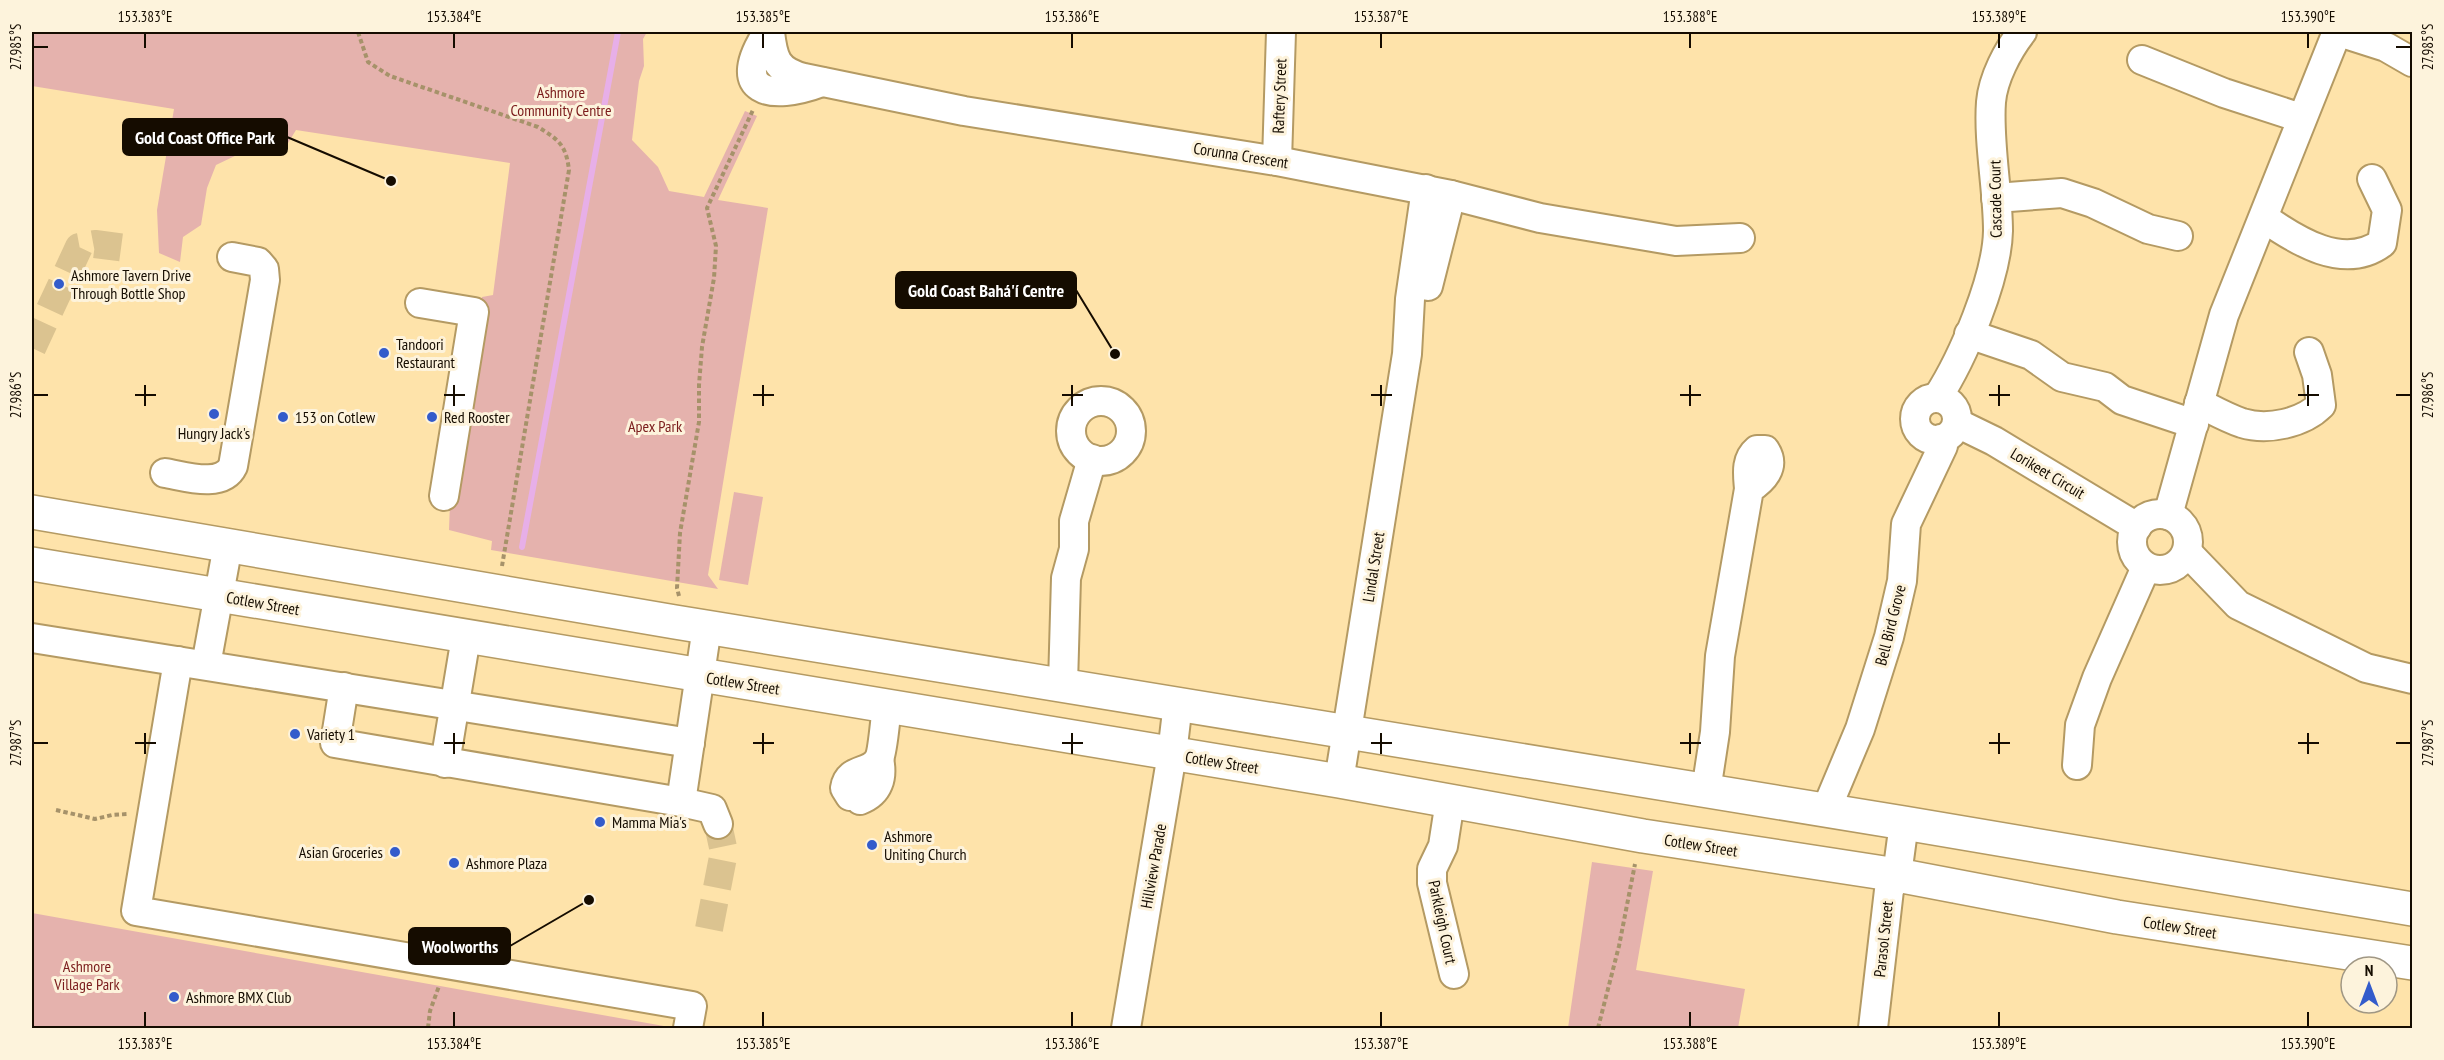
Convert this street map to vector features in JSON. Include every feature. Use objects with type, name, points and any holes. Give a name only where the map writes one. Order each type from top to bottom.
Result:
[{"type":"main road","points":[[32,512],[707,627],[1706,790],[2412,909]]},
{"type":"main road","name":"Cotlew Street","points":[[32,564],[1339,781],[1633,834],[1897,875],[2116,917],[2412,963]]},
{"type":"street","name":"Corunna Crescent","points":[[769,32],[772,50],[778,64],[793,75],[823,82],[964,111],[1277,161],[1439,192],[1540,218],[1676,241],[1740,238]]},
{"type":"street","points":[[769,32],[755,53],[752,65],[752,75],[760,87],[776,93],[789,92],[823,82]]},
{"type":"street","name":"Raftery Street","points":[[1277,161],[1281,32]]},
{"type":"street","name":"Cascade Court","points":[[1937,398],[1969,334],[1989,284],[1998,232],[1991,101],[2006,52],[2022,32]]},
{"type":"street","points":[[2168,515],[2224,315],[2264,218],[2301,118],[2338,32],[2386,47],[2412,62]]},
{"type":"street","points":[[2142,60],[2224,93],[2301,118]]},
{"type":"street","points":[[2264,218],[2304,243],[2324,250],[2346,256],[2369,253],[2382,243],[2387,210],[2372,179]]},
{"type":"street","name":"Lindal Street","points":[[1339,781],[1407,354],[1425,299],[1439,192]]},
{"type":"street","points":[[1996,198],[2062,193],[2093,203],[2148,229],[2178,236]]},
{"type":"street","points":[[165,473],[210,479],[225,476],[232,466],[265,280],[264,269],[258,262],[232,257]]},
{"type":"street","points":[[420,303],[474,312],[444,496]]},
{"type":"street","points":[[1969,334],[2031,355],[2062,377],[2105,387],[2121,400],[2244,424],[2271,426],[2312,415],[2321,405],[2309,352]]},
{"type":"street","points":[[1937,398],[1951,404],[1956,414],[1949,431],[1927,438],[1921,434],[1914,419],[1918,406],[1924,401],[1937,398]]},
{"type":"street","name":"Lorikeet Circuit","points":[[1949,431],[2004,447],[2137,527]]},
{"type":"street","name":"Bell Bird Grove","points":[[1826,810],[1860,729],[1886,647],[1902,581],[1905,524],[1949,431]]},
{"type":"street","points":[[1062,684],[1066,578],[1074,549],[1074,521],[1092,459]]},
{"type":"street","points":[[1706,790],[1715,732],[1720,656],[1749,489]]},
{"type":"street","points":[[2152,515],[2168,515],[2178,520],[2185,528],[2188,537],[2187,552],[2182,561],[2166,570],[2146,567],[2138,560],[2133,550],[2132,541],[2137,527],[2144,519],[2152,515]]},
{"type":"street","points":[[206,665],[228,545]]},
{"type":"street","points":[[2187,552],[2238,605],[2366,668],[2412,680]]},
{"type":"street","points":[[2077,765],[2080,725],[2097,678],[2146,567]]},
{"type":"street","points":[[681,802],[707,627]]},
{"type":"street","points":[[445,763],[465,637]]},
{"type":"street","points":[[32,638],[690,743]]},
{"type":"street","points":[[177,661],[136,911],[692,1006],[688,1029]]},
{"type":"street","points":[[344,687],[335,743],[681,802],[712,809],[718,824]]},
{"type":"street","name":"Hillview Parade","points":[[1126,1029],[1172,754],[1178,703]]},
{"type":"street","points":[[855,798],[845,788],[853,773],[870,767],[879,759],[887,707]]},
{"type":"street","name":"Parkleigh Court","points":[[1450,801],[1443,846],[1432,868],[1432,883],[1454,974]]},
{"type":"street","name":"Parasol Street","points":[[1875,1016],[1895,959],[1906,894],[1897,875],[1904,823]]},
{"type":"path","points":[[358,32],[368,62],[390,76],[538,127],[556,138],[567,152],[569,170],[502,566]]},
{"type":"path","points":[[679,596],[676,588],[680,533],[699,422],[702,347],[714,278],[716,246],[707,208],[758,100],[766,90]]},
{"type":"path","points":[[56,810],[95,819],[112,815],[134,814],[151,820]]},
{"type":"path","points":[[1598,1029],[1619,946],[1635,864]]},
{"type":"path","points":[[428,1029],[430,1011],[440,982]]},
{"type":"green space","points":[[32,32],[647,32],[643,39],[644,66],[639,81],[632,140],[658,167],[669,191],[704,197],[745,111],[757,116],[718,200],[768,208],[708,575],[718,589],[491,550],[492,541],[449,530],[451,476],[482,297],[493,295],[510,163],[296,130],[285,148],[239,154],[216,165],[207,188],[201,225],[183,237],[180,262],[159,253],[157,210],[174,109],[32,86]]},
{"type":"green space","points":[[734,492],[763,497],[748,585],[719,580]]},
{"type":"green space","points":[[1592,862],[1653,871],[1636,970],[1745,989],[1738,1028],[1568,1028]]},
{"type":"green space","name":"Ashmore Village Park","points":[[32,913],[675,1028],[32,1028]]},
{"type":"waterway","points":[[522,547],[618,32]]},
{"type":"tunnel","points":[[32,348],[79,247],[95,244],[125,248]]},
{"type":"tunnel","points":[[709,929],[724,852],[718,824]]},
{"type":"place","name":"Gold Coast Office Park","points":[[391,181]]},
{"type":"place","name":"Ashmore Tavern Drive Through Bottle Shop","points":[[59,284]]},
{"type":"place","name":"Tandoori Restaurant","points":[[384,353]]},
{"type":"place","name":"Gold Coast Bahá'í Centre","points":[[1115,354]]},
{"type":"place","name":"Hungry Jack's","points":[[214,414]]},
{"type":"place","name":"153 on Cotlew","points":[[283,417]]},
{"type":"place","name":"Red Rooster","points":[[432,417]]},
{"type":"place","name":"Variety 1","points":[[295,734]]},
{"type":"place","name":"Mamma Mia's","points":[[600,822]]},
{"type":"place","name":"Ashmore Uniting Church","points":[[872,845]]},
{"type":"place","name":"Asian Groceries","points":[[395,852]]},
{"type":"place","name":"Ashmore Plaza","points":[[454,863]]},
{"type":"place","name":"Woolworths","points":[[589,900]]},
{"type":"place","name":"Ashmore BMX Club","points":[[174,997]]},
{"type":"park label","name":"Ashmore Community Centre","points":[[561,101]]},
{"type":"park label","name":"Apex Park","points":[[655,426]]}]
